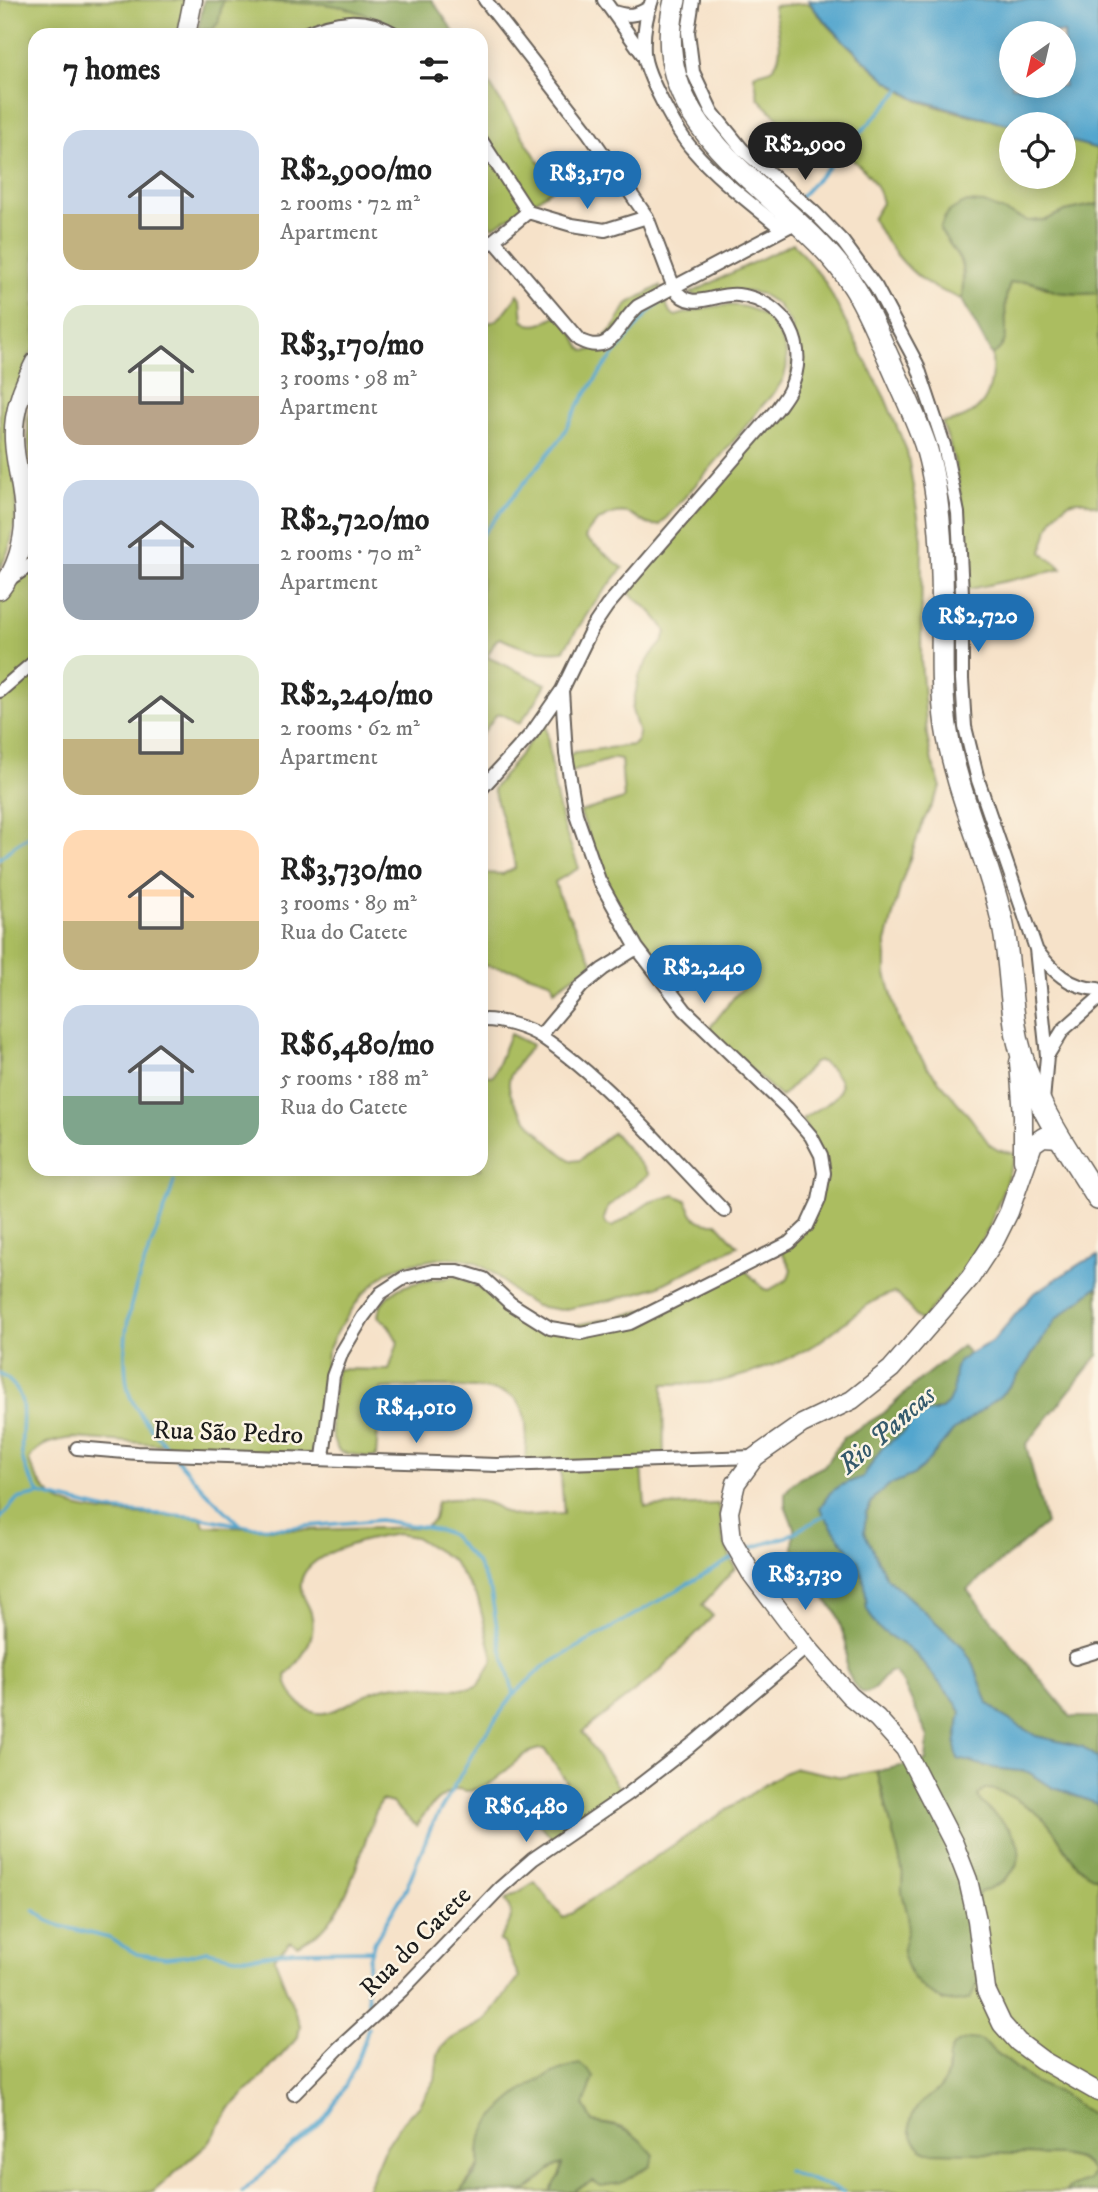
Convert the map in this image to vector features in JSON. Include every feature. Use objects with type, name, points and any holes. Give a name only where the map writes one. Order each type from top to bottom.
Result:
[{"type":"highway","points":[[675,0],[670,44],[676,79],[692,114],[722,154],[790,225],[834,259],[856,290],[926,445],[939,516],[946,724],[955,776],[1001,916],[1017,1040],[1029,1079],[1060,1138],[1098,1199]]},
{"type":"street","points":[[187,28],[193,0]]},
{"type":"street","points":[[485,0],[588,132],[647,217],[674,288],[684,299],[693,301],[736,294],[760,300],[778,311],[792,330],[797,348],[796,369],[790,390],[777,409],[607,606],[592,628],[562,690],[532,733],[488,781]]},
{"type":"street","points":[[693,0],[688,32],[693,72],[712,113],[743,149],[814,212],[843,242],[876,287],[917,364],[944,445],[958,513],[965,727],[978,780],[1036,949],[1046,1056],[1043,1108]]},
{"type":"street","points":[[644,56],[645,30],[651,4]]},
{"type":"street","points":[[608,6],[626,17],[639,14],[651,4]]},
{"type":"street","points":[[494,240],[579,340],[590,346],[602,346],[638,306],[790,225],[720,177],[691,149],[665,108],[644,56],[608,6]]},
{"type":"street","points":[[317,28],[356,21],[382,28]]},
{"type":"street","points":[[488,151],[528,212],[572,225],[605,230],[647,217]]},
{"type":"street","points":[[488,244],[528,212]]},
{"type":"street","points":[[28,375],[15,418],[14,452],[28,513]]},
{"type":"street","points":[[4,585],[20,553],[28,528]]},
{"type":"street","points":[[4,585],[28,567]]},
{"type":"street","points":[[0,691],[28,667]]},
{"type":"street","points":[[323,1458],[333,1376],[342,1352],[381,1293],[404,1278],[433,1271],[458,1271],[484,1279],[510,1303],[550,1328],[581,1333],[630,1322],[789,1243],[807,1226],[819,1200],[824,1173],[821,1155],[811,1136],[787,1108],[685,1010],[637,948],[599,880],[576,814],[566,754],[562,690]]},
{"type":"street","points":[[540,1036],[582,986],[637,948]]},
{"type":"street","points":[[1036,949],[1053,971],[1069,982],[1098,989]]},
{"type":"street","points":[[1046,1056],[1063,1030],[1098,999]]},
{"type":"street","points":[[488,1020],[496,1019],[540,1036],[601,1085],[724,1211]]},
{"type":"street","points":[[1017,1040],[1023,1115],[1023,1170]]},
{"type":"street","points":[[1060,1138],[1043,1137],[1037,1140],[1028,1153],[1009,1212],[996,1240],[970,1278],[891,1369],[852,1400],[802,1424],[755,1457],[736,1483],[729,1512],[732,1540],[751,1573],[807,1647],[850,1696],[877,1718],[905,1749],[954,1844],[968,1880],[978,1920],[986,1990],[1002,2024],[1018,2042],[1042,2060],[1098,2092]]},
{"type":"street","name":"Rua São Pedro","points":[[77,1448],[497,1465],[755,1457]]},
{"type":"street","name":"Rua do Catete","points":[[294,2094],[402,1990],[500,1888],[533,1859],[628,1794],[690,1746],[807,1647]]},
{"type":"street","points":[[1075,1658],[1098,1651]]},
{"type":"green space","points":[[0,0],[185,0],[179,28],[28,28],[28,368],[15,523],[10,546],[0,570]]},
{"type":"green space","points":[[204,0],[223,0],[218,23],[214,28],[198,28]]},
{"type":"green space","points":[[223,0],[344,7],[379,19],[391,28],[207,28],[218,23]]},
{"type":"green space","points":[[263,0],[432,0],[451,28],[391,28],[379,19],[344,7]]},
{"type":"green space","points":[[809,3],[860,56],[905,93],[940,108],[999,122],[999,189],[1076,189],[1076,143],[1098,149],[1098,204],[1065,211],[1046,220],[1028,221],[983,203],[954,249],[962,267],[962,300],[931,286],[903,262],[872,219],[882,203],[878,190],[864,170],[814,130],[796,137],[758,98],[754,75],[772,68],[778,60],[779,37],[773,6]]},
{"type":"green space","points":[[488,82],[550,179],[552,189],[493,227],[488,220]]},
{"type":"green space","points":[[967,202],[984,203],[1028,221],[1046,220],[1065,211],[1098,204],[1098,293],[1056,292],[1027,281],[1010,283],[1006,295],[1005,337],[999,350],[992,355],[962,300],[964,274],[961,261],[940,230],[949,212]]},
{"type":"green space","points":[[793,243],[824,280],[885,398],[907,451],[922,539],[921,660],[927,736],[941,787],[923,822],[901,884],[886,942],[886,974],[901,1028],[928,1068],[990,1145],[998,1150],[1016,1154],[989,1228],[964,1270],[921,1321],[894,1293],[874,1301],[826,1337],[771,1366],[715,1382],[663,1384],[664,1463],[642,1465],[645,1507],[718,1504],[724,1542],[735,1568],[702,1605],[713,1616],[657,1674],[582,1732],[623,1794],[556,1843],[529,1810],[567,1782],[544,1749],[528,1753],[496,1780],[476,1790],[457,1789],[445,1795],[428,1809],[416,1826],[392,1803],[381,1800],[349,1886],[332,1918],[321,1931],[297,1945],[291,1941],[274,1958],[300,2025],[298,2037],[230,2108],[208,2144],[153,2192],[0,2192],[0,603],[15,579],[28,544],[28,1176],[488,1176],[488,1076],[493,1076],[510,1034],[532,1045],[518,1063],[509,1082],[515,1103],[532,1126],[572,1161],[580,1160],[613,1132],[649,1174],[608,1207],[604,1219],[607,1225],[613,1227],[650,1202],[675,1195],[686,1200],[697,1219],[717,1223],[738,1246],[657,1287],[612,1300],[561,1310],[536,1306],[518,1296],[496,1275],[475,1262],[443,1258],[407,1264],[387,1272],[362,1295],[337,1331],[327,1353],[316,1446],[312,1452],[305,1455],[74,1438],[54,1441],[33,1454],[29,1460],[39,1481],[56,1499],[68,1505],[126,1514],[201,1516],[204,1526],[306,1530],[424,1527],[434,1520],[437,1502],[457,1499],[487,1503],[513,1515],[564,1513],[560,1468],[525,1468],[525,1419],[521,1406],[512,1396],[468,1387],[381,1388],[376,1457],[340,1452],[332,1435],[332,1400],[337,1369],[389,1370],[398,1342],[389,1326],[378,1316],[382,1304],[389,1296],[410,1284],[459,1276],[481,1289],[516,1321],[533,1330],[549,1330],[656,1307],[741,1266],[764,1289],[769,1290],[788,1279],[791,1269],[779,1246],[807,1220],[821,1173],[814,1142],[802,1119],[836,1096],[840,1083],[831,1069],[819,1061],[781,1097],[708,1030],[754,977],[752,970],[745,964],[733,969],[719,985],[708,975],[700,974],[673,992],[643,952],[611,896],[580,812],[624,799],[621,759],[615,758],[571,772],[569,755],[633,745],[637,741],[639,734],[632,710],[639,676],[663,642],[666,632],[654,615],[628,592],[791,396],[792,326],[777,304],[761,294],[743,291],[698,296],[689,294]],"holes":[[[397,1534],[415,1537],[452,1560],[478,1599],[493,1658],[478,1685],[463,1689],[398,1685],[370,1692],[329,1712],[321,1713],[306,1709],[294,1698],[286,1676],[303,1655],[312,1631],[311,1613],[301,1588],[303,1576],[311,1565],[338,1549]]]},
{"type":"green space","points":[[1027,281],[1064,293],[1098,293],[1098,506],[1081,501],[1072,502],[1065,505],[1054,518],[1042,552],[1062,569],[965,590],[964,526],[959,485],[942,423],[967,416],[983,402],[991,382],[992,355],[999,350],[1005,337],[1006,295],[1010,283]]},
{"type":"green space","points":[[660,286],[669,311],[675,316],[728,305],[753,310],[764,316],[781,338],[787,357],[784,377],[737,437],[660,525],[647,524],[630,514],[616,513],[603,518],[592,527],[585,538],[623,568],[593,605],[563,651],[523,647],[500,638],[496,640],[488,655],[488,323],[507,310],[518,294],[521,298],[523,320],[538,325],[562,311],[580,347],[585,351],[592,350],[614,327],[627,304]]},
{"type":"green space","points":[[488,657],[546,684],[519,724],[502,714],[496,715],[488,726]]},
{"type":"green space","points":[[543,725],[546,726],[562,822],[579,868],[555,882],[559,896],[593,963],[554,990],[552,982],[519,971],[488,966],[488,873],[503,874],[515,868],[493,789]]},
{"type":"green space","points":[[1098,1286],[1098,1355],[1026,1445],[1046,1524],[967,1590],[1071,1717],[1098,1717],[1098,1759],[1083,1747],[1036,1736],[1001,1715],[988,1703],[973,1663],[962,1646],[886,1577],[864,1532],[866,1514],[875,1497],[889,1485],[913,1475],[922,1468],[953,1431],[999,1397],[1015,1380],[1056,1319]]},
{"type":"green space","points":[[962,1346],[969,1353],[957,1367],[954,1391],[947,1404],[916,1417],[901,1435],[876,1456],[862,1478],[838,1487],[820,1508],[858,1561],[865,1585],[867,1609],[878,1628],[915,1653],[961,1712],[955,1745],[958,1759],[994,1768],[1028,1772],[1052,1787],[1098,1804],[1098,1878],[1076,1863],[1050,1826],[1034,1811],[996,1790],[984,1789],[978,1796],[1014,1836],[1019,1847],[1019,1857],[1016,1866],[1001,1882],[978,1893],[979,1983],[970,1999],[960,2002],[930,1993],[914,1978],[904,1959],[903,1948],[909,1922],[902,1891],[903,1873],[877,1771],[926,1761],[928,1737],[904,1685],[894,1672],[889,1672],[867,1693],[861,1692],[853,1684],[846,1668],[846,1643],[836,1612],[797,1565],[793,1551],[794,1528],[785,1505],[785,1493],[800,1478],[824,1466],[844,1437],[884,1413]]},
{"type":"green space","points":[[796,1768],[842,1777],[877,1771],[903,1872],[902,1891],[909,1920],[905,1940],[920,1984],[943,2001],[978,1893],[1004,1881],[1016,1867],[1011,1830],[983,1805],[978,1796],[984,1789],[1004,1793],[1036,1812],[1047,1822],[1074,1862],[1098,1878],[1098,2119],[1069,2099],[1034,2082],[988,2046],[947,2066],[943,2083],[921,2103],[927,2151],[1060,2155],[1086,2164],[1093,2172],[1089,2180],[1065,2192],[571,2192],[593,2181],[621,2183],[650,2166],[640,2145],[630,2133],[617,2126],[593,2122],[584,2105],[594,2077],[562,2070],[527,2088],[498,2113],[479,2146],[479,2165],[460,2192],[366,2192],[383,2151],[403,2121],[419,2106],[435,2080],[438,2054],[442,2047],[449,2040],[485,2021],[519,1977],[503,1942],[499,1941],[511,1916],[505,1900],[535,1882],[563,1918],[781,1774]]},
{"type":"green space","points":[[969,2039],[980,2040],[1034,2082],[1061,2094],[1098,2119],[1098,2192],[1065,2192],[1089,2180],[1093,2172],[1079,2159],[1060,2155],[927,2152],[916,2143],[910,2124],[915,2111],[944,2083],[953,2047]]},
{"type":"green space","points":[[580,2064],[594,2077],[584,2105],[593,2122],[620,2128],[634,2135],[654,2155],[650,2166],[621,2183],[601,2186],[593,2181],[571,2192],[551,2190],[561,2174],[562,2164],[552,2168],[527,2190],[460,2192],[478,2169],[481,2138],[497,2113],[509,2101],[537,2082]]},
{"type":"green space","points":[[563,2164],[552,2192],[523,2192],[547,2172]]},
{"type":"water","points":[[808,0],[1098,0],[1098,149],[1076,143],[1076,112],[999,112],[999,122],[916,99],[888,81],[845,42]]},
{"type":"water","points":[[1098,1256],[1098,1286],[1056,1319],[1015,1380],[999,1397],[953,1431],[922,1468],[913,1475],[889,1485],[875,1497],[866,1513],[864,1532],[886,1577],[962,1646],[973,1663],[988,1703],[1001,1715],[1036,1736],[1083,1747],[1098,1759],[1098,1804],[1052,1787],[1028,1772],[994,1768],[958,1759],[955,1745],[961,1712],[915,1653],[878,1628],[867,1609],[865,1585],[858,1561],[820,1508],[830,1493],[839,1486],[863,1477],[882,1448],[904,1432],[919,1414],[942,1409],[948,1403],[953,1392],[958,1362],[993,1341],[1033,1294],[1083,1262]]},
{"type":"waterway","points":[[790,208],[902,88]]},
{"type":"waterway","points":[[488,527],[561,438],[579,404],[604,367],[648,313],[665,298]]},
{"type":"waterway","points":[[0,858],[28,837]]},
{"type":"waterway","points":[[169,1450],[146,1423],[132,1400],[127,1382],[125,1350],[127,1327],[137,1285],[174,1181]]},
{"type":"waterway","points":[[0,1374],[11,1382],[21,1400],[24,1465],[40,1494]]},
{"type":"waterway","points":[[176,1458],[239,1524]]},
{"type":"waterway","points":[[0,1519],[17,1499],[40,1494],[107,1510],[199,1517],[250,1527],[284,1528],[380,1520],[439,1530],[451,1535],[477,1563],[491,1592],[499,1640],[514,1694]]},
{"type":"waterway","points":[[748,1549],[786,1537],[826,1515]]},
{"type":"waterway","points":[[369,2008],[366,1982],[369,1958],[375,1941],[406,1889],[431,1827],[478,1744],[514,1694],[543,1667],[735,1557]]},
{"type":"waterway","points":[[34,1910],[61,1926],[109,1938],[137,1954],[166,1958],[207,1951],[235,1957],[254,1957],[293,1951],[372,1950]]},
{"type":"waterway","points":[[242,2192],[323,2120],[350,2076],[368,2028]]},
{"type":"waterway","points":[[787,2171],[844,2192]]},
{"type":"water label","name":"Rio Pancas","points":[[887,1430]]}]
